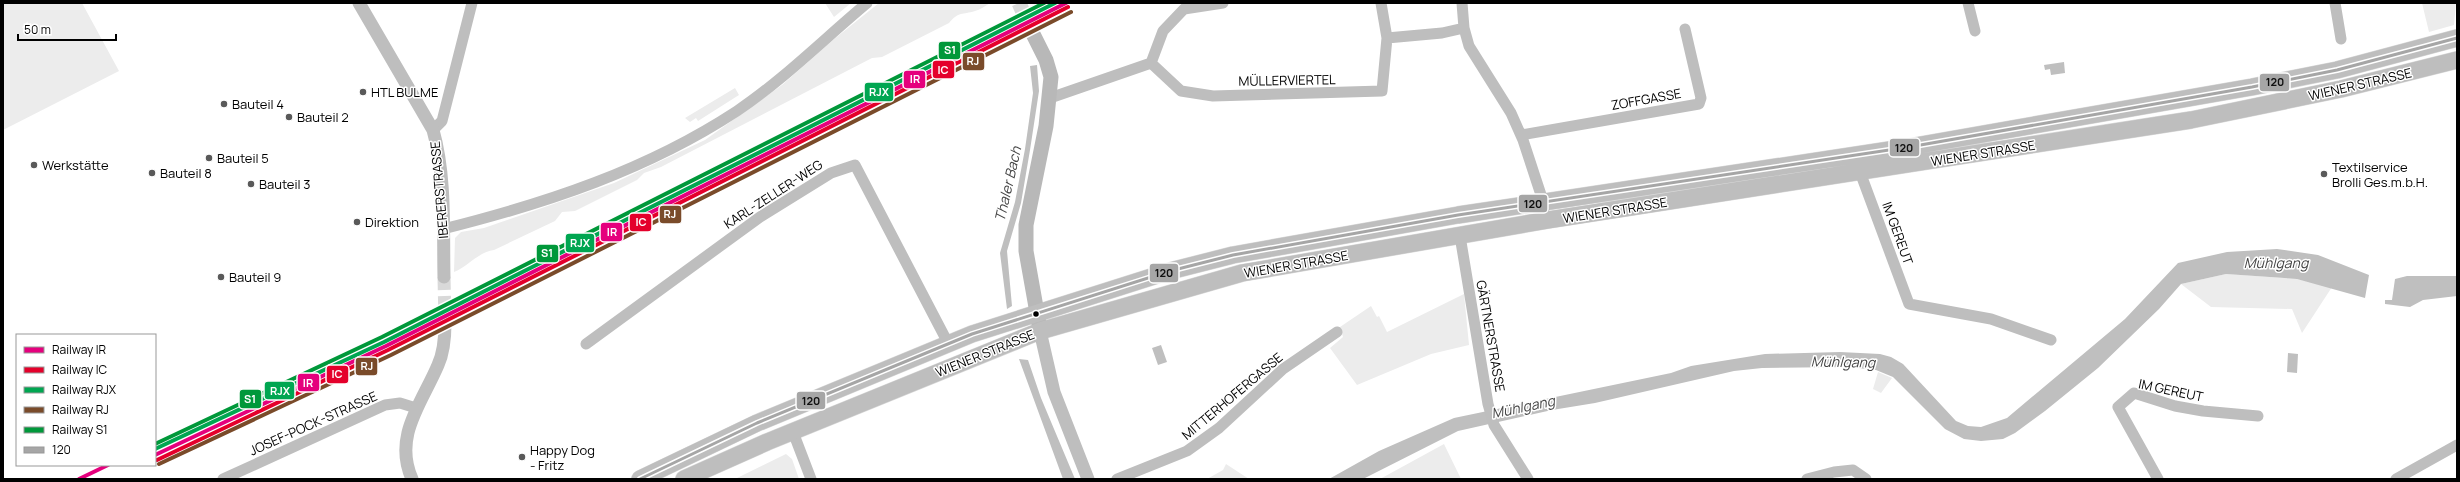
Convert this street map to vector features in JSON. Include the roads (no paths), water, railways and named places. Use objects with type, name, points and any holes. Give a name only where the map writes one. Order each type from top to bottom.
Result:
[{"type":"main road","points":[[1031,30],[1046,60],[1051,77],[1050,98],[1026,225],[1026,250],[1040,331]]},
{"type":"main road","name":"WIENER STRASSE","points":[[640,479],[757,423],[948,343],[1036,312],[1170,271],[1241,253],[1309,240],[1544,202],[1909,147],[2252,87],[2337,70],[2457,38]]},
{"type":"main road","name":"WIENER STRASSE","points":[[684,479],[793,432],[1040,331],[1242,273],[1548,220],[2124,131],[2255,108],[2457,60]]},
{"type":"street","name":"IBERERSTRASSE","points":[[359,3],[433,130],[438,147],[444,229],[444,277]]},
{"type":"street","points":[[433,130],[442,121],[472,3]]},
{"type":"street","points":[[444,229],[582,189],[626,171],[684,142],[737,111],[773,83],[867,3]]},
{"type":"street","points":[[1050,98],[1150,63],[1163,31],[1184,9],[1223,3]]},
{"type":"street","name":"MÜLLERVIERTEL","points":[[1150,63],[1181,91],[1213,96],[1382,91],[1387,38],[1381,3]]},
{"type":"street","points":[[1462,3],[1464,28],[1469,46],[1511,113],[1521,135],[1544,202],[1548,220]]},
{"type":"street","points":[[1968,3],[1975,31]]},
{"type":"street","points":[[2335,3],[2341,39]]},
{"type":"street","points":[[1387,38],[1442,33],[1464,28]]},
{"type":"street","name":"ZOFFGASSE","points":[[1521,135],[1699,104],[1701,98],[1685,29]]},
{"type":"street","name":"KARL-ZELLER-WEG","points":[[586,344],[760,216],[831,173],[855,165],[948,343]]},
{"type":"street","name":"IM GEREUT","points":[[1860,172],[1910,310],[1991,319],[2051,340]]},
{"type":"street","name":"GÄRTNERSTRASSE","points":[[1460,236],[1488,404],[1494,425],[1528,479]]},
{"type":"street","points":[[412,479],[405,452],[405,440],[416,408],[438,364],[444,341],[445,323]]},
{"type":"street","points":[[1040,331],[1054,392],[1088,479]]},
{"type":"street","name":"MITTERHOFERGASSE","points":[[1117,479],[1187,452],[1219,428],[1283,369],[1337,332]]},
{"type":"street","name":"IM GEREUT","points":[[2158,479],[2118,407],[2134,393],[2175,406],[2203,412],[2258,416]]},
{"type":"street","name":"JOSEF-POCK-STRASSE","points":[[223,479],[385,405],[400,402],[416,408]]},
{"type":"street","points":[[793,432],[811,479]]},
{"type":"street","points":[[2402,478],[2457,444]]},
{"type":"street","points":[[1807,479],[1834,472],[1853,470],[1866,479]]},
{"type":"water","points":[[2064,62],[2065,73],[2051,75],[2050,69],[2045,70],[2044,65]]},
{"type":"water","name":"Thaler Bach","points":[[1037,65],[1039,91],[1030,150],[1021,203],[1007,251],[1012,306],[1007,309],[1000,253],[1015,202],[1025,149],[1033,93],[1030,66]]},
{"type":"water","name":"Mühlgang","points":[[2277,249],[2318,255],[2369,275],[2365,298],[2297,279],[2226,274],[2181,284],[2159,309],[2098,368],[2045,411],[2015,433],[2003,439],[1981,441],[1964,439],[1945,429],[1893,377],[1876,370],[1848,367],[1762,368],[1734,371],[1595,403],[1552,410],[1458,431],[1363,479],[1329,479],[1379,451],[1454,418],[1671,373],[1691,366],[1765,354],[1840,352],[1880,354],[1891,357],[1903,364],[1956,421],[1968,426],[1981,427],[2007,418],[2125,319],[2178,263],[2227,252]]},
{"type":"water","points":[[2407,276],[2457,276],[2457,296],[2423,300],[2410,307],[2385,304],[2385,300],[2392,300],[2395,279]]},
{"type":"water","points":[[1161,345],[1167,362],[1158,365],[1152,348]]},
{"type":"water","points":[[2288,353],[2298,354],[2297,373],[2287,372]]},
{"type":"water","points":[[1019,359],[1028,360],[1041,398],[1075,479],[1063,479]]},
{"type":"tunnel","points":[[1019,3],[1031,30]]},
{"type":"tunnel","points":[[444,277],[445,323]]},
{"type":"rail line","name":"S1","points":[[156,444],[382,337],[1044,3]]},
{"type":"rail line","name":"RJX","points":[[156,449],[384,342],[1055,3]]},
{"type":"rail line","name":"IR","points":[[156,455],[386,346],[1066,3]]},
{"type":"rail line","name":"IC","points":[[157,460],[388,350],[1068,7]]},
{"type":"rail line","name":"RJ","points":[[159,464],[391,355],[1071,12]]},
{"type":"rail line","name":"IR","points":[[79,479],[106,466]]},
{"type":"place","name":"HTL BULME","points":[[363,92]]},
{"type":"place","name":"Bauteil 4","points":[[224,104]]},
{"type":"place","name":"Bauteil 2","points":[[289,117]]},
{"type":"place","name":"Bauteil 5","points":[[209,158]]},
{"type":"place","name":"Werkstätte","points":[[34,165]]},
{"type":"place","name":"Bauteil 8","points":[[152,173]]},
{"type":"place","name":"Textilservice Brolli Ges.m.b.H.","points":[[2324,174]]},
{"type":"place","name":"Bauteil 3","points":[[251,184]]},
{"type":"place","name":"Direktion","points":[[357,222]]},
{"type":"place","name":"Bauteil 9","points":[[221,277]]},
{"type":"place","name":"Happy Dog - Fritz","points":[[522,457]]}]
